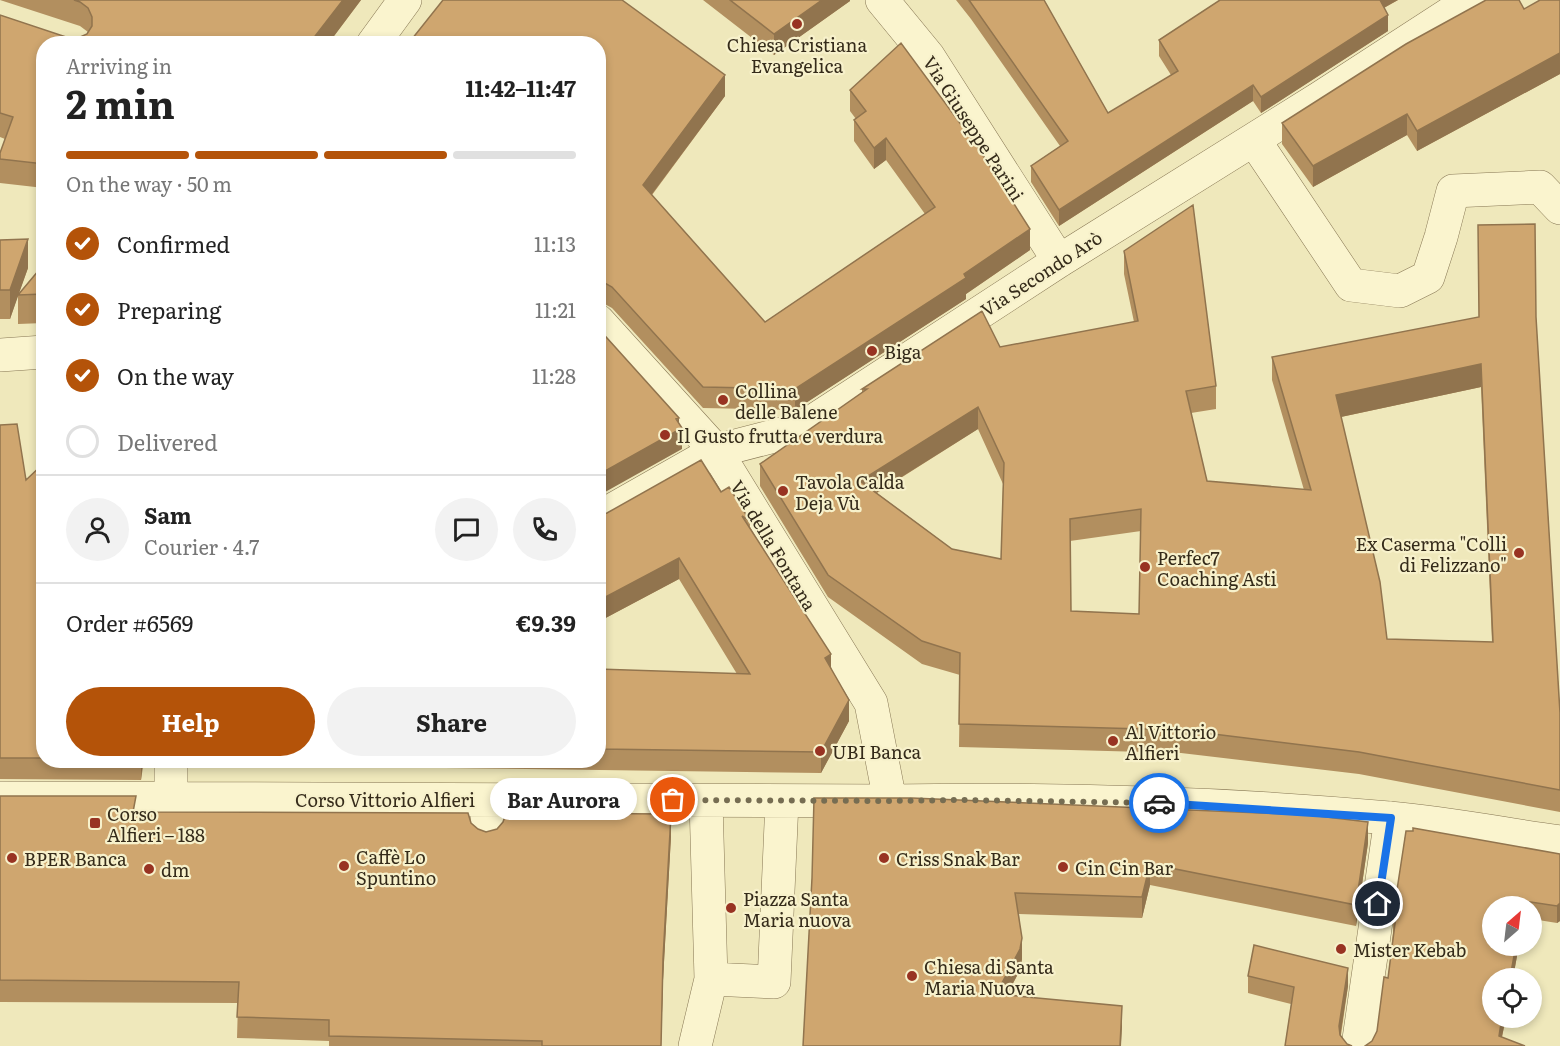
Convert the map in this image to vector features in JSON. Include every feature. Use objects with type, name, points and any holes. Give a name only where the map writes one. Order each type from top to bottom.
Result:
[{"type":"street","points":[[378,36],[405,0]]},
{"type":"street","name":"Via Giuseppe Parini","points":[[882,0],[928,56],[1059,261]]},
{"type":"street","name":"Via Secondo Arò","points":[[606,513],[716,451],[801,429],[1059,261],[1254,140],[1472,0]]},
{"type":"street","points":[[1254,140],[1351,285],[1400,291],[1428,277],[1453,192],[1540,187],[1560,208]]},
{"type":"street","name":"Via della Fontana","points":[[606,330],[716,451],[871,703],[890,801]]},
{"type":"street","points":[[0,355],[36,353]]},
{"type":"street","points":[[171,768],[171,798]]},
{"type":"street","name":"Corso Vittorio Alfieri","points":[[0,798],[960,800],[1161,803],[1391,818],[1560,842]]},
{"type":"street","points":[[487,800],[487,834]]},
{"type":"street","points":[[695,1046],[711,979],[706,801]]},
{"type":"street","points":[[711,979],[774,982],[782,801]]},
{"type":"street","points":[[1358,1046],[1391,818]]},
{"type":"building","points":[[74,0],[343,0],[315,36],[82,36],[87,34],[92,26],[92,17],[88,8]]},
{"type":"building","points":[[443,0],[622,0],[725,75],[643,185],[765,322],[935,207],[886,138],[874,148],[854,120],[866,111],[850,90],[901,43],[979,149],[1030,229],[964,274],[966,278],[795,389],[703,387],[612,287],[606,284],[606,36],[414,36]]},
{"type":"building","points":[[730,0],[822,0],[774,34]]},
{"type":"building","points":[[969,0],[1044,0],[1108,113],[1178,71],[1159,40],[1220,0],[1380,0],[1388,15],[1261,97],[1253,85],[1059,210],[1031,166],[1068,141]]},
{"type":"building","points":[[1486,0],[1519,0],[1524,9],[1540,0],[1560,0],[1560,53],[1417,131],[1407,114],[1313,166],[1282,123],[1406,44]]},
{"type":"building","points":[[0,15],[63,36],[36,36],[36,163],[0,159],[13,117],[0,113]]},
{"type":"building","points":[[1193,205],[1216,386],[1186,391],[1207,481],[1311,490],[1272,357],[1479,317],[1478,225],[1535,224],[1536,317],[1560,713],[1560,790],[1359,752],[1181,730],[959,724],[960,653],[922,641],[828,575],[760,464],[867,389],[862,389],[982,311],[1000,347],[1138,321],[1124,251]],"holes":[[[1481,364],[1493,642],[1387,639],[1380,582],[1336,395]],[[978,407],[1004,463],[1001,559],[952,549],[860,481]],[[1141,509],[1139,614],[1071,611],[1070,519]]]},
{"type":"building","points":[[28,239],[10,290],[0,290],[0,240]]},
{"type":"building","points":[[36,274],[36,294],[18,295]]},
{"type":"building","points":[[606,337],[679,418],[676,419],[682,428],[606,471]]},
{"type":"building","points":[[17,424],[26,480],[36,471],[36,758],[0,758],[0,425]]},
{"type":"building","points":[[701,460],[721,492],[729,487],[750,521],[742,516],[831,654],[825,658],[849,700],[821,752],[606,749],[606,669],[750,674],[679,558],[606,597],[607,513]]},
{"type":"building","points":[[0,796],[136,796],[133,812],[468,813],[471,823],[486,832],[497,829],[506,813],[671,814],[661,1046],[542,1046],[542,1041],[329,1036],[329,1020],[237,1017],[239,982],[0,980]]},
{"type":"building","points":[[814,798],[912,798],[1309,815],[1368,822],[1356,905],[1150,864],[1142,897],[1015,893],[1022,938],[1020,949],[996,994],[1122,1006],[1120,1046],[803,1046]]},
{"type":"building","points":[[1413,828],[1560,854],[1560,903],[1557,906],[1542,904],[1542,896],[1482,896],[1482,956],[1514,956],[1512,968],[1482,968],[1482,1028],[1500,1028],[1499,1036],[1525,1046],[1365,1046],[1372,1041],[1377,1031],[1384,977],[1388,978],[1396,916],[1393,916],[1406,831],[1413,831]]},
{"type":"building","points":[[1254,945],[1348,968],[1339,1026],[1340,1035],[1347,1044],[1352,1046],[1285,1046],[1294,987],[1248,976]]},
{"type":"way so far","points":[[673,800],[1159,803]]},
{"type":"place","name":"Chiesa Cristiana Evangelica","points":[[797,24]]},
{"type":"place","name":"Biga","points":[[872,351]]},
{"type":"place","name":"Collina delle Balene","points":[[723,400]]},
{"type":"place","name":"Il Gusto frutta e verdura","points":[[665,435]]},
{"type":"place","name":"Tavola Calda Deja Vù","points":[[783,491]]},
{"type":"place","name":"Ex Caserma \"Colli di Felizzano\"","points":[[1519,553]]},
{"type":"place","name":"Perfec7 Coaching Asti","points":[[1145,567]]},
{"type":"place","name":"Al Vittorio Alfieri","points":[[1113,741]]},
{"type":"place","name":"UBI Banca","points":[[820,751]]},
{"type":"place","name":"Bar Aurora","points":[[673,800]]},
{"type":"place","name":"Corso Alfieri – 188","points":[[95,823]]},
{"type":"place","name":"BPER Banca","points":[[12,858]]},
{"type":"place","name":"Criss Snak Bar","points":[[884,858]]},
{"type":"place","name":"Caffè Lo Spuntino","points":[[344,866]]},
{"type":"place","name":"Cin Cin Bar","points":[[1063,867]]},
{"type":"place","name":"dm","points":[[149,869]]},
{"type":"place","name":"Piazza Santa Maria nuova","points":[[731,908]]},
{"type":"place","name":"Mister Kebab","points":[[1341,949]]},
{"type":"place","name":"Chiesa di Santa Maria Nuova","points":[[912,976]]},
{"type":"route","points":[[1159,803],[1391,818],[1378,904]]}]
